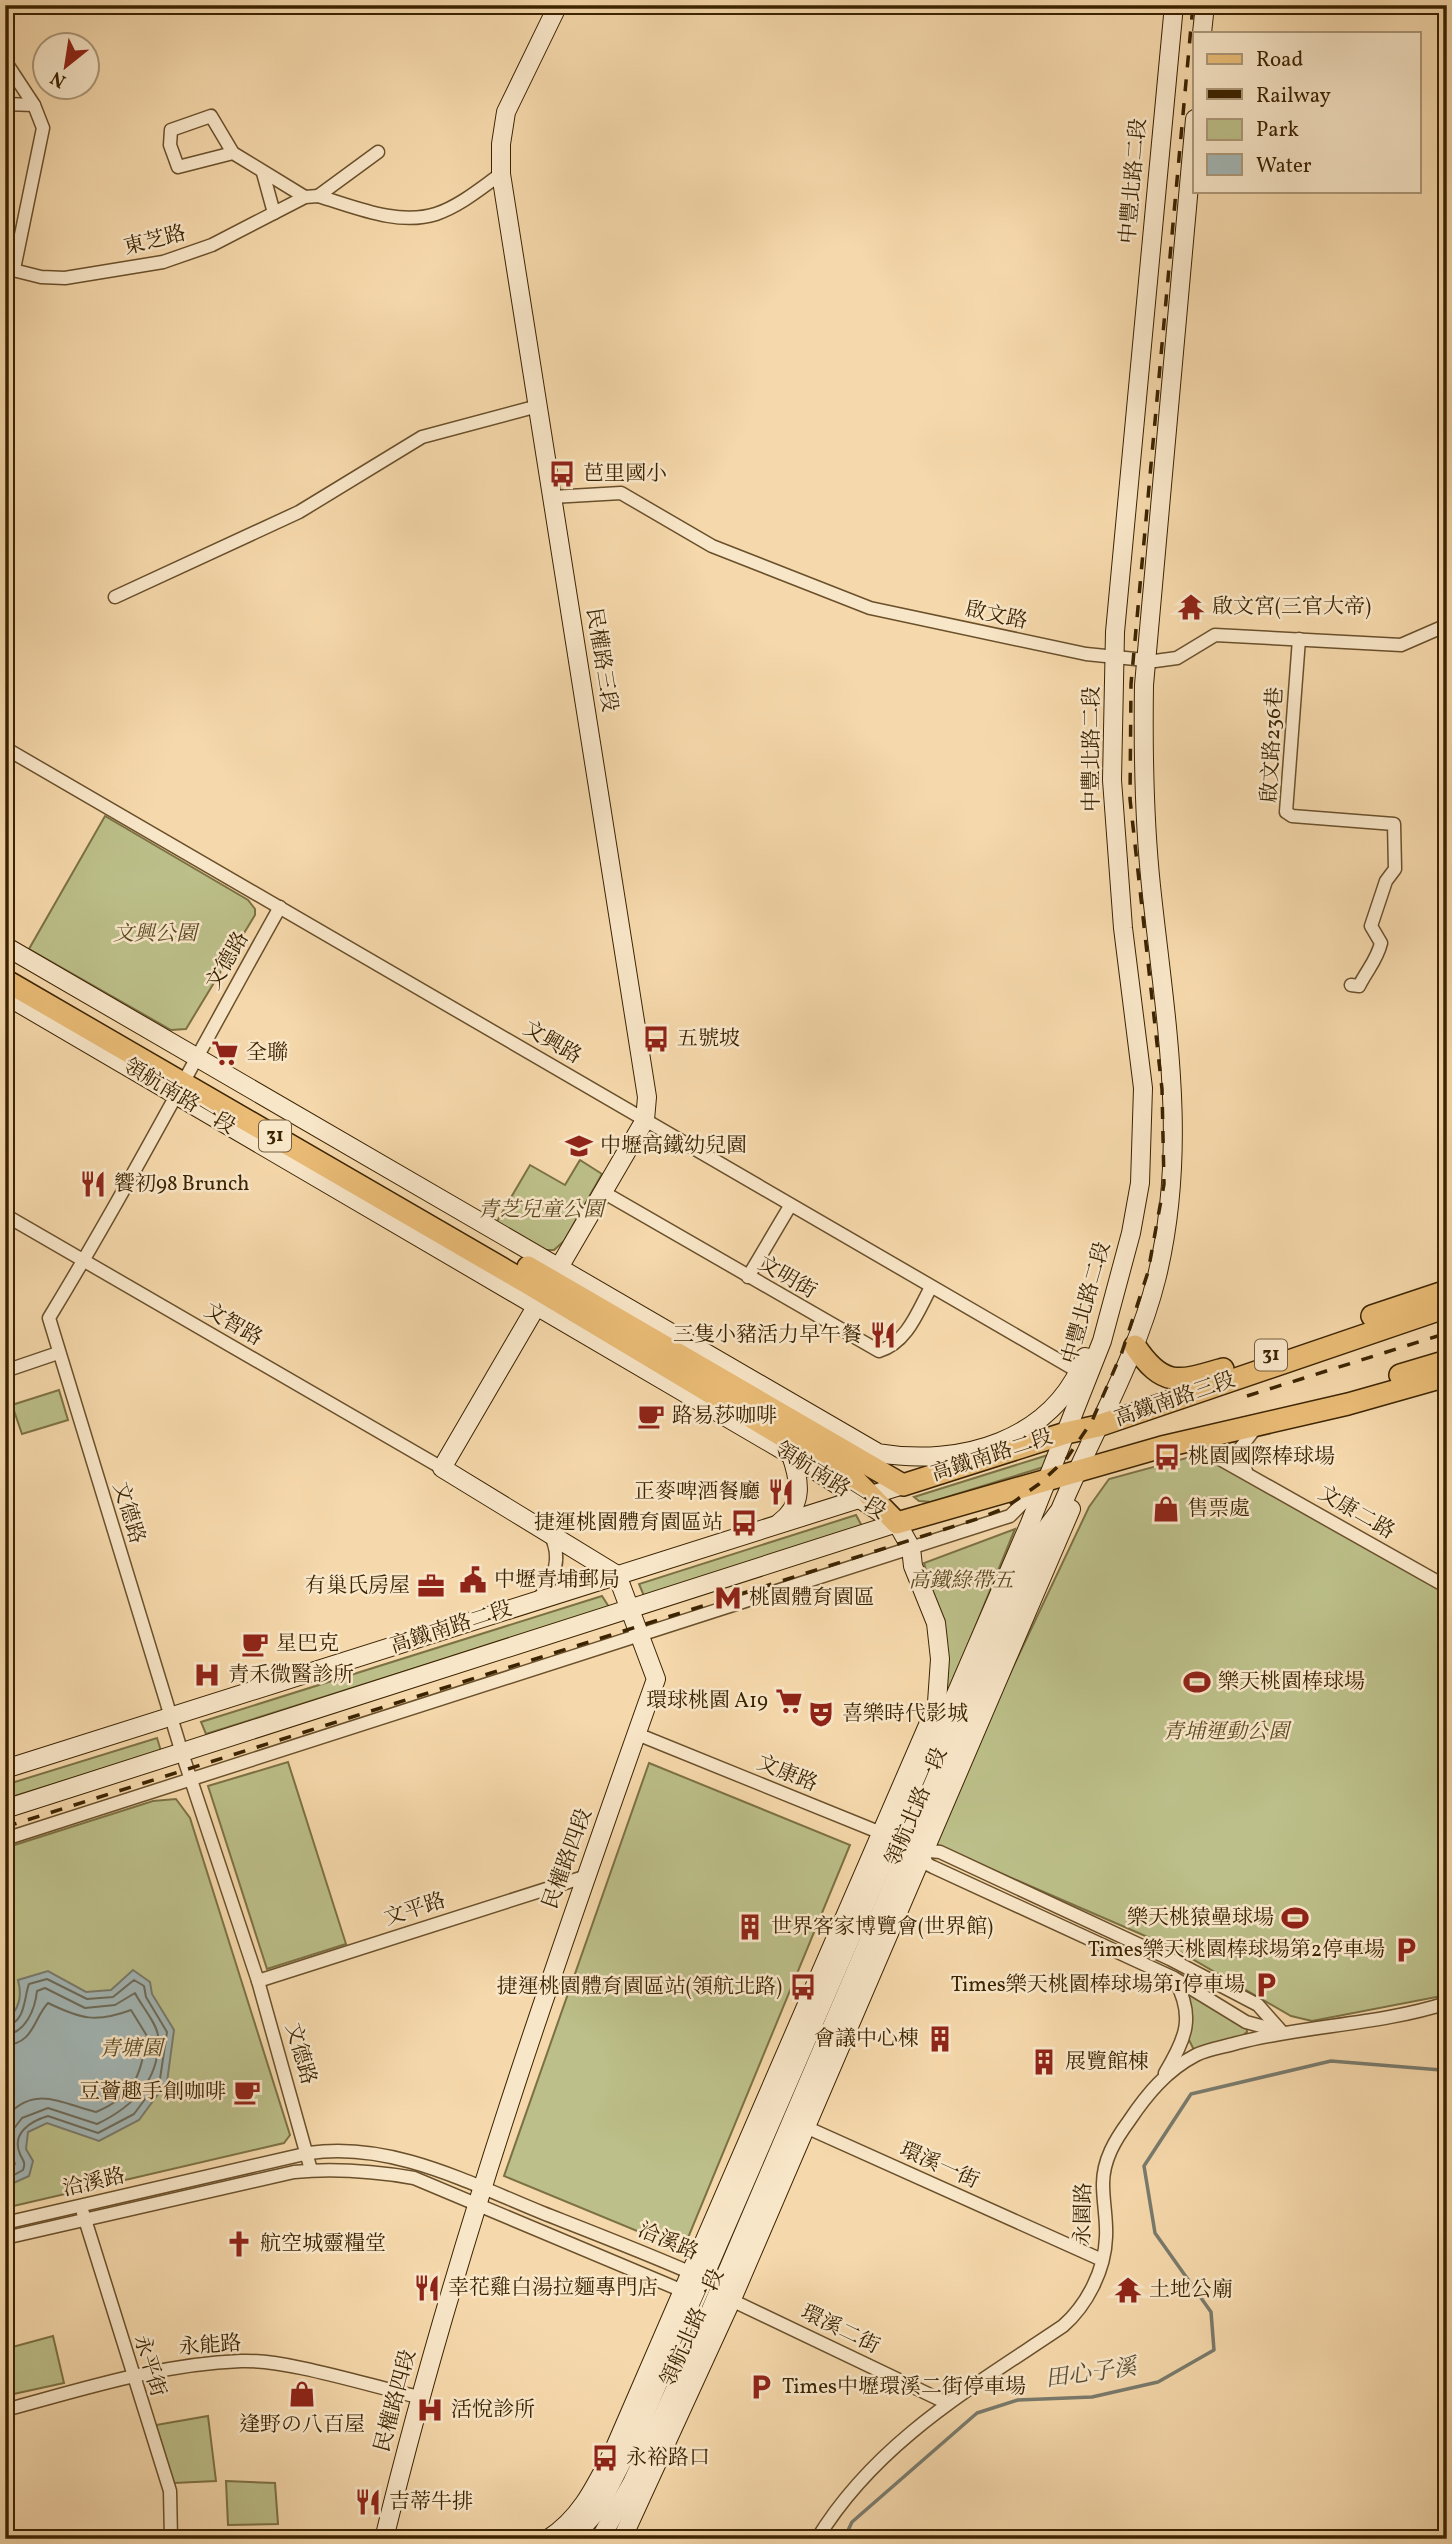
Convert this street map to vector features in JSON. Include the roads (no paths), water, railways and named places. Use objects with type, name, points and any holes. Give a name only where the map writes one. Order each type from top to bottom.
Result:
[{"type":"main road","name":"領航南路一段","points":[[5,965],[187,1077],[548,1287],[856,1457]]},
{"type":"main road","name":"領航南路一段","points":[[5,980],[187,1077]]},
{"type":"main road","name":"領航南路一段","points":[[548,1287],[853,1478],[864,1497],[897,1523]]},
{"type":"main road","name":"高鐵南路三段","points":[[1098,1426],[1138,1405],[1223,1369],[1248,1364],[1348,1324],[1447,1291]]},
{"type":"main road","name":"高鐵南路三段","points":[[1098,1426],[1447,1307]]},
{"type":"main road","points":[[1135,1346],[1152,1369],[1170,1380],[1190,1379],[1223,1369]]},
{"type":"main road","name":"高鐵南路三段","points":[[1077,1471],[1188,1440],[1447,1360]]},
{"type":"main road","points":[[1173,1401],[1248,1364]]},
{"type":"main road","name":"高鐵南路三段","points":[[1188,1440],[1257,1426],[1447,1376]]},
{"type":"main road","name":"高鐵南路二段","points":[[904,1485],[1066,1433],[1098,1426]]},
{"type":"main road","name":"31","points":[[856,1457],[904,1485]]},
{"type":"main road","name":"高鐵南路二段","points":[[897,1523],[1077,1471]]},
{"type":"street","name":"民權路三段","points":[[558,5],[506,112],[501,144],[501,174],[647,1097],[645,1120]]},
{"type":"street","name":"中豐北路二段","points":[[1048,1478],[1102,1341],[1117,1291],[1140,1183],[1143,1088],[1123,928],[1112,780],[1115,656],[1174,5]]},
{"type":"street","points":[[1202,32],[1205,5]]},
{"type":"street","name":"東芝路","points":[[5,61],[34,105],[43,128],[10,268],[41,277],[65,278],[163,262],[212,245],[274,212],[312,197],[378,152]]},
{"type":"street","points":[[5,104],[34,105]]},
{"type":"street","points":[[233,153],[178,167],[170,145],[171,130],[211,116],[233,153],[263,173],[312,197],[396,218],[435,214],[462,201],[501,174]]},
{"type":"street","points":[[1077,1471],[1135,1346],[1163,1247],[1170,1187],[1174,1102],[1151,884],[1143,769],[1146,662],[1193,140]]},
{"type":"street","points":[[263,173],[274,212]]},
{"type":"street","points":[[114,597],[299,512],[422,437],[538,406]]},
{"type":"street","name":"啟文路","points":[[552,497],[621,493],[712,546],[870,608],[1086,654],[1146,662],[1177,658],[1215,635],[1401,645],[1447,625]]},
{"type":"street","name":"啟文路236巷","points":[[1299,639],[1286,812],[1292,816],[1394,824],[1395,869],[1386,881],[1371,926],[1381,943],[1377,960],[1368,968],[1359,986],[1351,985]]},
{"type":"street","name":"文興路","points":[[5,748],[1079,1372]]},
{"type":"street","name":"文德路","points":[[280,907],[187,1077],[49,1318],[182,1753],[258,1981],[309,2153],[311,2170]]},
{"type":"street","name":"領航南路一段","points":[[5,946],[187,1077],[548,1287],[814,1416]]},
{"type":"street","name":"領航南路一段","points":[[5,995],[187,1077]]},
{"type":"street","points":[[617,1575],[442,1468],[645,1120]]},
{"type":"street","name":"文明街","points":[[603,1192],[879,1351],[893,1347],[905,1332],[931,1287]]},
{"type":"street","points":[[748,1277],[790,1206]]},
{"type":"street","name":"文智路","points":[[5,1214],[442,1468]]},
{"type":"street","name":"領航南路一段","points":[[548,1287],[791,1455],[864,1497]]},
{"type":"street","name":"高鐵南路二段","points":[[814,1416],[878,1453],[912,1458],[940,1458],[986,1447],[1024,1433],[1051,1412],[1079,1372],[1094,1331]]},
{"type":"street","points":[[5,1371],[58,1353]]},
{"type":"street","name":"31","points":[[814,1416],[856,1457]]},
{"type":"street","points":[[1246,1471],[1239,1450],[1257,1426]]},
{"type":"street","name":"文康二路","points":[[1188,1440],[1447,1587]]},
{"type":"street","points":[[776,1525],[787,1517],[799,1491],[799,1478],[791,1455]]},
{"type":"street","name":"領航北路一段","points":[[622,2539],[724,2297],[782,2117],[901,1842],[1073,1505],[1077,1471]]},
{"type":"street","name":"高鐵南路二段","points":[[5,1839],[1010,1516],[1048,1478]]},
{"type":"street","name":"領航北路一段","points":[[562,2537],[586,2503],[613,2452],[696,2275],[782,2117],[901,1842],[940,1735],[1048,1478]]},
{"type":"street","name":"高鐵南路二段","points":[[5,1769],[904,1485]]},
{"type":"street","points":[[897,1523],[911,1548],[913,1566],[936,1623],[940,1659],[936,1706],[940,1735],[903,1779]]},
{"type":"street","name":"高鐵南路二段","points":[[5,1809],[897,1523]]},
{"type":"street","points":[[537,1601],[555,1572],[558,1559],[556,1547],[549,1534]]},
{"type":"street","name":"民權路四段","points":[[384,2539],[419,2398],[479,2196],[584,1877],[656,1679],[617,1575]]},
{"type":"street","name":"領航北路一段","points":[[901,1842],[903,1779],[936,1706]]},
{"type":"street","name":"文康路","points":[[637,1734],[901,1842],[940,1852],[1170,1959],[1258,2005],[1282,2032]]},
{"type":"street","name":"文康路","points":[[901,1842],[933,1867],[1174,1978],[1246,2022],[1282,2032]]},
{"type":"street","name":"文平路","points":[[258,1981],[584,1877]]},
{"type":"street","points":[[1162,2078],[1184,2042],[1187,2018],[1184,1996],[1174,1978],[1170,1959]]},
{"type":"street","name":"永園路","points":[[817,2539],[838,2504],[880,2458],[947,2403],[1063,2326],[1079,2311],[1102,2260],[1106,2240],[1102,2182],[1107,2155],[1142,2101],[1162,2078],[1198,2054],[1282,2032],[1364,2022],[1447,2003]]},
{"type":"street","name":"環溪一街","points":[[782,2117],[1102,2260]]},
{"type":"street","name":"洽溪路","points":[[5,2223],[309,2153],[353,2149],[398,2158],[688,2293],[724,2297]]},
{"type":"street","name":"洽溪路","points":[[5,2238],[311,2170],[374,2171],[414,2178],[479,2196],[696,2275],[724,2297]]},
{"type":"street","name":"永平街","points":[[80,2206],[131,2376],[170,2491],[171,2539]]},
{"type":"street","name":"領航北路一段","points":[[600,2539],[632,2483],[701,2333],[724,2297]]},
{"type":"street","name":"環溪二街","points":[[724,2297],[947,2403]]},
{"type":"street","name":"永能路","points":[[5,2410],[167,2368],[243,2361],[288,2367],[419,2398]]},
{"type":"water","points":[[133,1970],[150,1982],[152,1994],[174,2030],[167,2082],[139,2120],[99,2141],[47,2123],[28,2132],[26,2149],[33,2161],[29,2176],[5,2187],[5,2020],[14,2012],[19,2002],[18,1980],[48,1971],[86,1992],[111,1990]]},
{"type":"waterway","name":"田心子溪","points":[[844,2539],[852,2522],[977,2413],[1018,2400],[1092,2397],[1158,2382],[1214,2350],[1211,2312],[1155,2233],[1144,2166],[1191,2094],[1331,2061],[1441,2070],[1447,2066]]},
{"type":"railway","points":[[5,1827],[980,1518],[1005,1508],[1039,1484],[1067,1458],[1092,1421],[1122,1352],[1148,1272],[1164,1184],[1162,1089],[1130,799],[1131,684],[1193,5]]},
{"type":"railway","points":[[1247,1396],[1447,1333]]},
{"type":"place","name":"芭里國小","points":[[562,474]]},
{"type":"place","name":"啟文宮(三官大帝)","points":[[1191,607]]},
{"type":"place","name":"五號坡","points":[[656,1039]]},
{"type":"place","name":"全聯","points":[[225,1053]]},
{"type":"place","name":"中壢高鐵幼兒園","points":[[579,1146]]},
{"type":"place","name":"饗初98 Brunch","points":[[93,1184]]},
{"type":"place","name":"三隻小豬活力早午餐","points":[[883,1335]]},
{"type":"place","name":"路易莎咖啡","points":[[651,1416]]},
{"type":"place","name":"桃園國際棒球場","points":[[1167,1457]]},
{"type":"place","name":"正麥啤酒餐廳","points":[[781,1492]]},
{"type":"place","name":"售票處","points":[[1166,1509]]},
{"type":"place","name":"捷運桃園體育園區站","points":[[744,1523]]},
{"type":"place","name":"中壢青埔郵局","points":[[473,1580]]},
{"type":"place","name":"有巢氏房屋","points":[[431,1586]]},
{"type":"place","name":"桃園體育園區","points":[[728,1598]]},
{"type":"place","name":"星巴克","points":[[255,1644]]},
{"type":"place","name":"青禾微醫診所","points":[[207,1675]]},
{"type":"place","name":"樂天桃園棒球場","points":[[1197,1682]]},
{"type":"place","name":"環球桃園 A19","points":[[789,1701]]},
{"type":"place","name":"喜樂時代影城","points":[[821,1714]]},
{"type":"place","name":"樂天桃猿壘球場","points":[[1295,1918]]},
{"type":"place","name":"世界客家博覽會(世界館)","points":[[750,1927]]},
{"type":"place","name":"Times樂天桃園棒球場第2停車場","points":[[1406,1950]]},
{"type":"place","name":"Times樂天桃園棒球場第1停車場","points":[[1266,1985]]},
{"type":"place","name":"捷運桃園體育園區站(領航北路)","points":[[803,1987]]},
{"type":"place","name":"會議中心棟","points":[[940,2039]]},
{"type":"place","name":"展覽館棟","points":[[1044,2062]]},
{"type":"place","name":"豆薈趣手創咖啡","points":[[247,2092]]},
{"type":"place","name":"航空城靈糧堂","points":[[239,2244]]},
{"type":"place","name":"幸花雞白湯拉麵專門店","points":[[427,2288]]},
{"type":"place","name":"土地公廟","points":[[1128,2290]]},
{"type":"place","name":"Times中壢環溪二街停車場","points":[[761,2387]]},
{"type":"place","name":"逢野の八百屋","points":[[302,2394]]},
{"type":"place","name":"活悅診所","points":[[430,2410]]},
{"type":"place","name":"永裕路口","points":[[605,2458]]},
{"type":"place","name":"吉蒂牛排","points":[[368,2502]]},
{"type":"park label","name":"文興公園","points":[[155,934]]},
{"type":"park label","name":"青芝兒童公園","points":[[541,1210]]},
{"type":"park label","name":"高鐵綠帶五","points":[[961,1581]]},
{"type":"park label","name":"青埔運動公園","points":[[1226,1732]]},
{"type":"park label","name":"青塘園","points":[[131,2049]]}]
